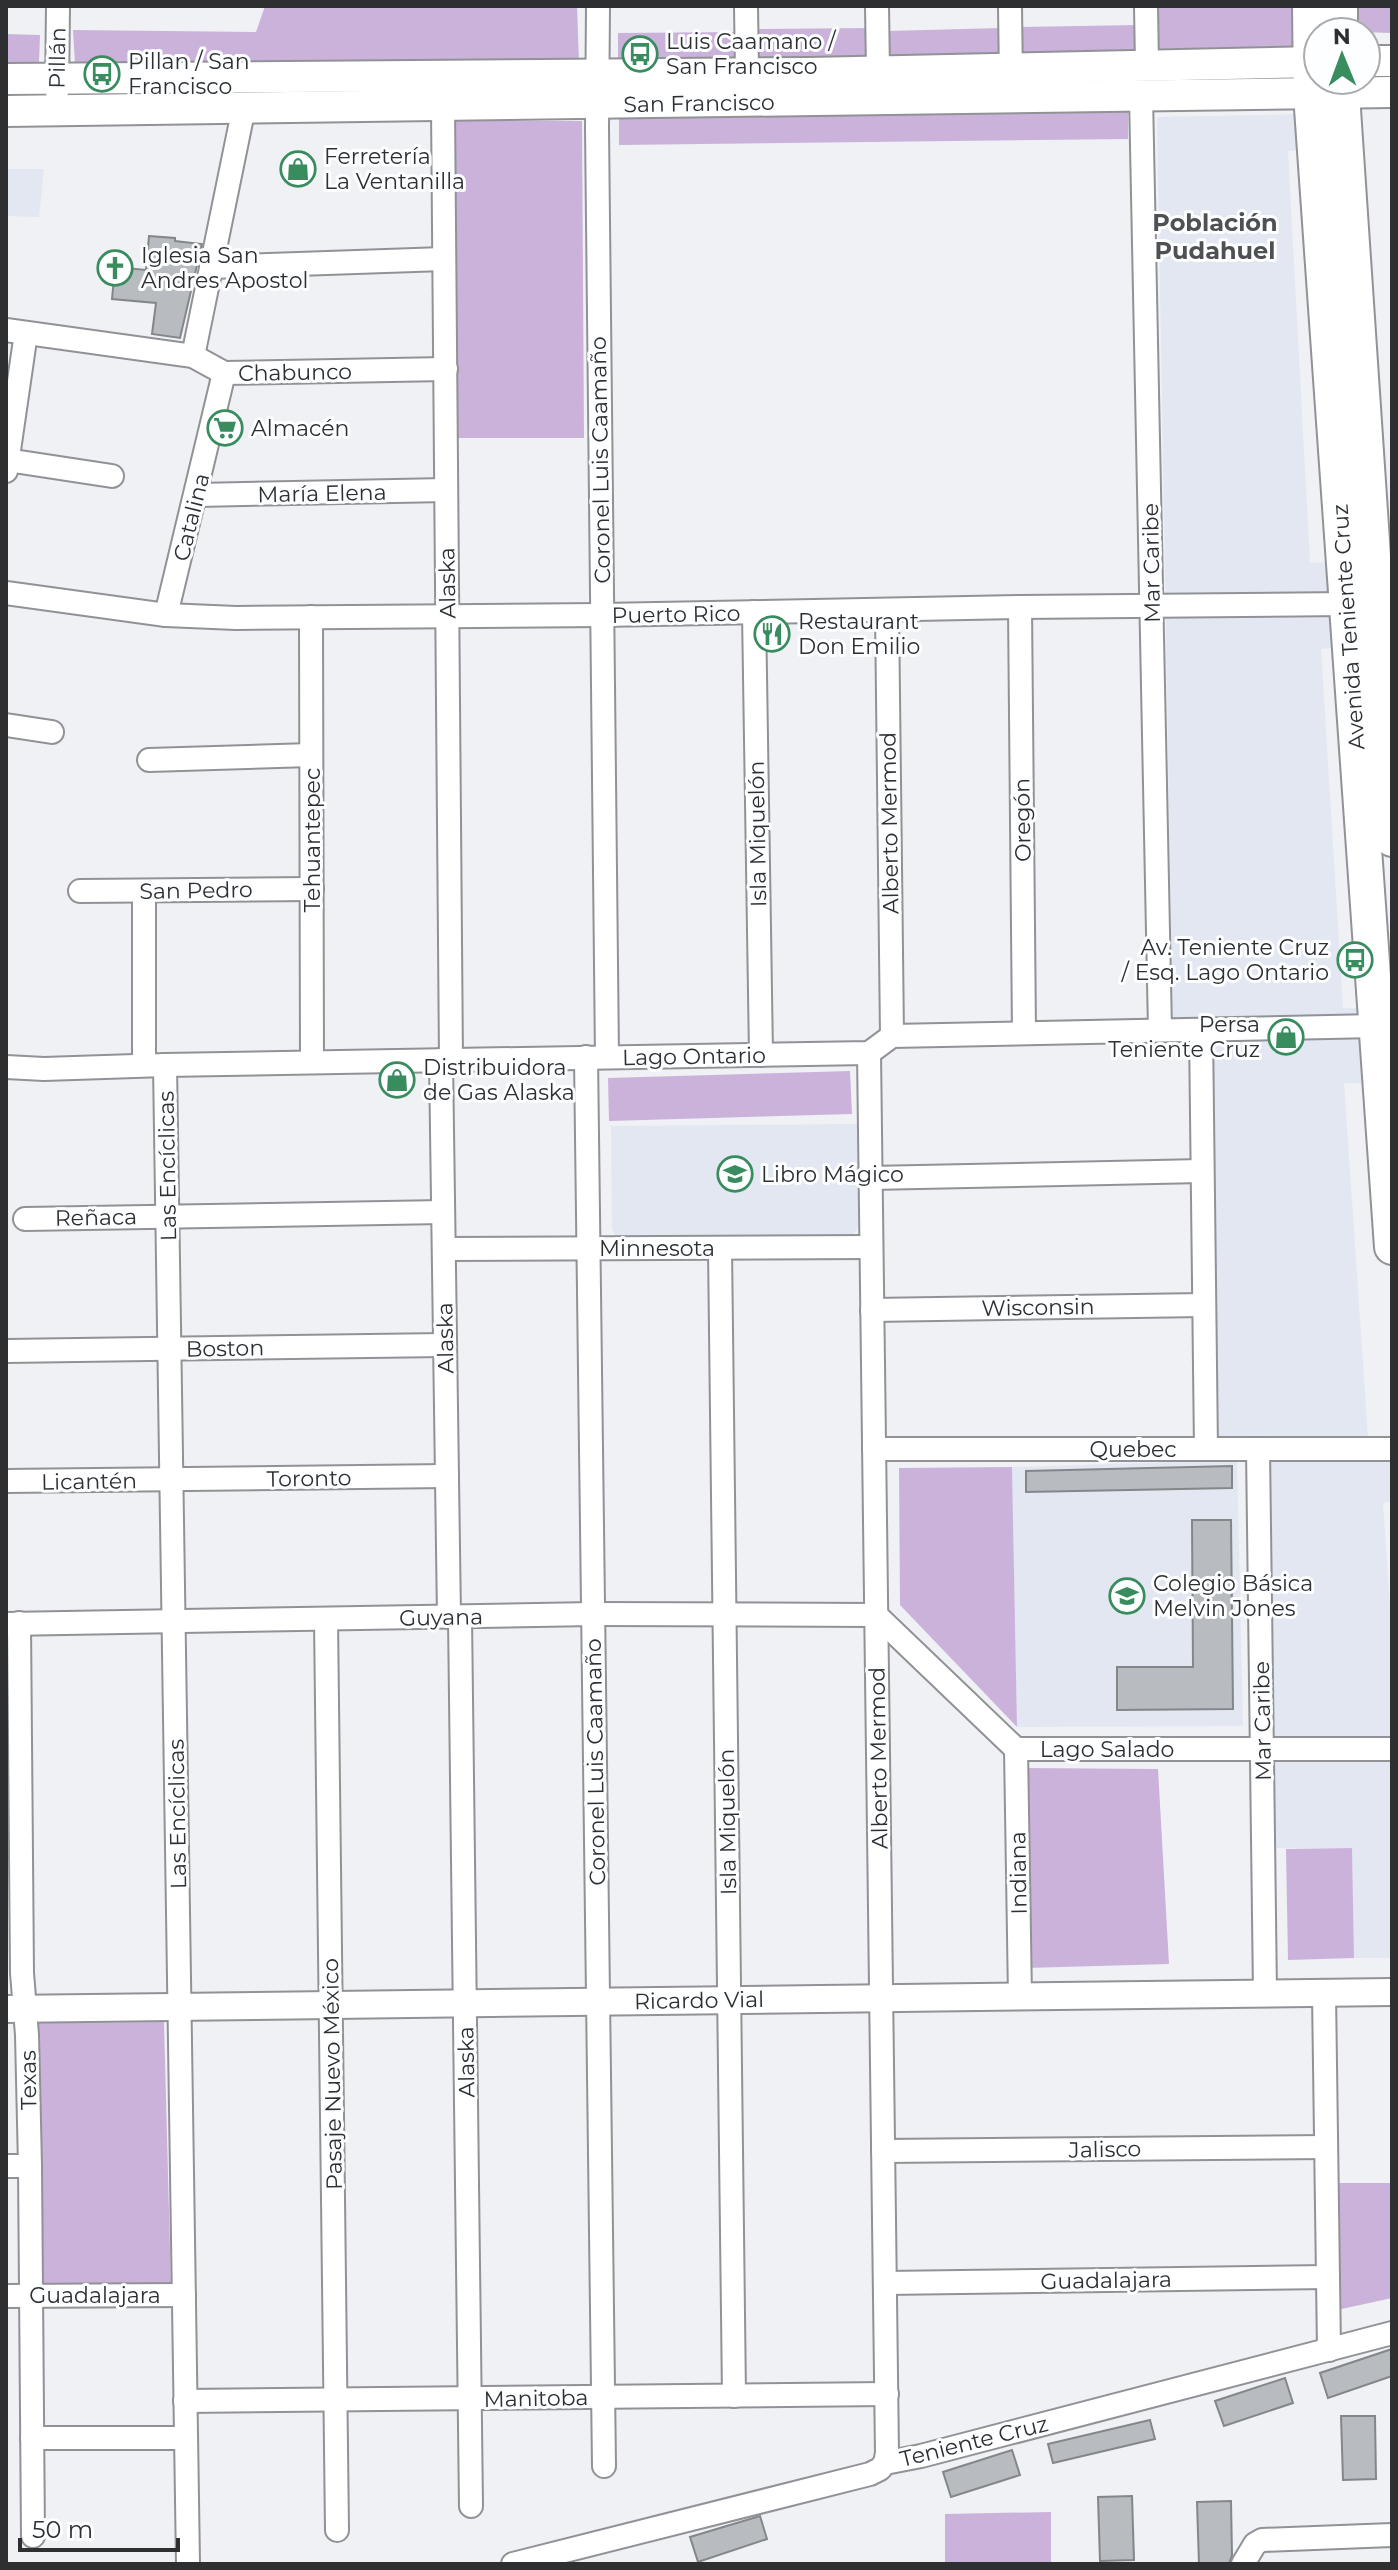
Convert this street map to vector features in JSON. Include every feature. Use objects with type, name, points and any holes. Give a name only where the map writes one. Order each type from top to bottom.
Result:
[{"type":"main road","name":"San Francisco","points":[[6,79],[598,90],[1011,83],[1147,65],[1302,76]]},
{"type":"main road","name":"San Francisco","points":[[6,111],[443,106],[747,74],[878,71],[1141,96],[1302,80]]},
{"type":"main road","name":"Avenida Teniente Cruz","points":[[1325,96],[1347,604],[1392,1247]]},
{"type":"main road","name":"Avenida Teniente Cruz","points":[[1326,96],[1386,661],[1392,839]]},
{"type":"street","name":"Pillán","points":[[56,110],[58,6]]},
{"type":"street","name":"Coronel Luis Caamaño","points":[[598,6],[602,615],[596,1057],[588,1249],[604,2466]]},
{"type":"street","points":[[746,6],[747,74]]},
{"type":"street","points":[[877,6],[878,71]]},
{"type":"street","points":[[1010,6],[1011,83]]},
{"type":"street","points":[[1146,6],[1147,65]]},
{"type":"street","name":"Mar Caribe","points":[[1141,96],[1160,1030]]},
{"type":"street","name":"Alaska","points":[[443,106],[448,616],[443,1212],[447,1476],[455,1617],[465,2003],[471,2506]]},
{"type":"street","points":[[193,356],[244,107]]},
{"type":"street","points":[[211,267],[444,259]]},
{"type":"street","points":[[16,331],[7,465],[112,476]]},
{"type":"street","name":"Chabunco","points":[[16,331],[193,356],[224,373],[446,369]]},
{"type":"street","name":"Catalina","points":[[166,615],[224,373]]},
{"type":"street","name":"María Elena","points":[[197,495],[446,490]]},
{"type":"street","name":"Puerto Rico","points":[[6,593],[166,615],[311,617],[1347,604]]},
{"type":"street","name":"Oregón","points":[[1020,607],[1024,1033]]},
{"type":"street","name":"Alberto Mermod","points":[[887,610],[892,1036]]},
{"type":"street","name":"Isla Miquelón","points":[[754,612],[761,1055]]},
{"type":"street","name":"Tehuantepec","points":[[311,617],[312,1062]]},
{"type":"street","points":[[6,725],[52,732]]},
{"type":"street","points":[[149,760],[311,755]]},
{"type":"street","name":"San Pedro","points":[[80,891],[312,889]]},
{"type":"street","name":"Las Encíclicas","points":[[144,891],[168,1215],[188,2564]]},
{"type":"street","points":[[869,1053],[892,1036],[1376,1026]]},
{"type":"street","points":[[1201,1030],[1206,1449]]},
{"type":"street","name":"Alberto Mermod","points":[[869,1053],[887,2394],[885,2463]]},
{"type":"street","name":"Lago Ontario","points":[[6,1067],[44,1069],[869,1053]]},
{"type":"street","points":[[870,1178],[1202,1171]]},
{"type":"street","points":[[168,1215],[443,1212]]},
{"type":"street","name":"Reñaca","points":[[25,1219],[168,1215]]},
{"type":"street","name":"Minnesota","points":[[444,1249],[871,1247]]},
{"type":"street","name":"Isla Miquelón","points":[[720,1248],[734,2396]]},
{"type":"street","name":"Wisconsin","points":[[872,1310],[1204,1305]]},
{"type":"street","name":"Boston","points":[[6,1351],[445,1345]]},
{"type":"street","name":"Quebec","points":[[874,1449],[1392,1449]]},
{"type":"street","name":"Mar Caribe","points":[[1258,1449],[1265,1993]]},
{"type":"street","name":"Toronto","points":[[172,1480],[447,1476]]},
{"type":"street","name":"Licantén","points":[[6,1481],[172,1480]]},
{"type":"street","name":"Guyana","points":[[12,1624],[593,1614],[876,1615]]},
{"type":"street","name":"Lago Salado","points":[[876,1615],[1016,1749],[1392,1749]]},
{"type":"street","name":"Pasaje Nuevo México","points":[[326,1619],[337,2530]]},
{"type":"street","name":"Texas","points":[[12,1624],[22,1973],[15,2008],[30,2166],[33,2536]]},
{"type":"street","name":"Indiana","points":[[1016,1749],[1020,1997]]},
{"type":"street","name":"Ricardo Vial","points":[[15,2008],[1392,1992]]},
{"type":"street","points":[[1324,1993],[1329,2350]]},
{"type":"street","name":"Jalisco","points":[[883,2151],[1326,2147]]},
{"type":"street","points":[[6,2166],[30,2166]]},
{"type":"street","name":"Guadalajara","points":[[885,2283],[1328,2277]]},
{"type":"street","name":"Guadalajara","points":[[6,2296],[184,2295]]},
{"type":"street","name":"Teniente Cruz","points":[[513,2564],[870,2474],[885,2463],[1392,2333]]},
{"type":"street","name":"Manitoba","points":[[185,2401],[887,2394]]},
{"type":"street","points":[[32,2438],[186,2438]]},
{"type":"street","points":[[1243,2564],[1255,2544],[1262,2540],[1392,2535]]},
{"type":"shaded area","points":[[265,6],[577,6],[579,63],[75,65],[73,30],[256,32]]},
{"type":"shaded area","points":[[1156,6],[1293,6],[1294,46],[1157,49]]},
{"type":"shaded area","points":[[1358,6],[1392,6],[1392,33],[1382,33],[1382,16],[1358,16]]},
{"type":"shaded area","points":[[1138,25],[1138,55],[1022,57],[1021,27]]},
{"type":"shaded area","points":[[871,28],[871,58],[755,59],[755,29]]},
{"type":"shaded area","points":[[1002,28],[1002,57],[888,59],[887,31]]},
{"type":"shaded area","points":[[738,32],[738,60],[618,61],[618,33]]},
{"type":"shaded area","points":[[6,34],[40,35],[39,62],[6,66]]},
{"type":"shaded area","points":[[1128,111],[1128,139],[619,145],[619,118]]},
{"type":"shaded area","name":"Persa Teniente Cruz","points":[[1305,114],[1306,149],[1288,151],[1310,563],[1329,562],[1338,647],[1321,649],[1343,1008],[1360,1008],[1364,1083],[1344,1083],[1368,1437],[1392,1436],[1392,1501],[1383,1503],[1392,1635],[1392,1958],[1354,1958],[1352,1848],[1274,1848],[1266,1446],[1219,1445],[1211,1037],[1173,1037],[1157,117]]},
{"type":"shaded area","points":[[453,121],[582,121],[584,438],[458,438]]},
{"type":"shaded area","points":[[6,169],[44,169],[39,217],[6,216]]},
{"type":"shaded area","points":[[850,1071],[852,1114],[609,1121],[608,1078]]},
{"type":"shaded area","name":"Libro Mágico","points":[[859,1124],[861,1223],[853,1235],[616,1237],[612,1229],[611,1126]]},
{"type":"shaded area","name":"Colegio Básica Melvin Jones","points":[[1237,1460],[1243,1726],[1017,1727],[1012,1467]]},
{"type":"shaded area","points":[[1012,1467],[1017,1727],[900,1605],[899,1468]]},
{"type":"shaded area","points":[[1022,1768],[1158,1769],[1169,1964],[1025,1968]]},
{"type":"shaded area","points":[[1352,1848],[1354,1958],[1288,1960],[1286,1849]]},
{"type":"shaded area","points":[[164,2022],[171,2287],[38,2286],[33,2023]]},
{"type":"shaded area","points":[[1336,2183],[1392,2183],[1392,2298],[1337,2310]]},
{"type":"shaded area","points":[[1051,2512],[1051,2564],[945,2564],[945,2514]]},
{"type":"building","points":[[149,236],[202,244],[180,338],[152,334],[156,303],[112,299],[115,267],[146,270]]},
{"type":"building","points":[[1232,1466],[1232,1488],[1026,1492],[1026,1471]]},
{"type":"building","points":[[1192,1520],[1231,1520],[1233,1709],[1117,1710],[1117,1667],[1193,1667]]},
{"type":"building","points":[[1392,2349],[1392,2376],[1328,2398],[1320,2373]]},
{"type":"building","points":[[1285,2378],[1293,2403],[1224,2426],[1215,2401]]},
{"type":"building","points":[[1341,2416],[1375,2416],[1376,2479],[1343,2480]]},
{"type":"building","points":[[1150,2420],[1155,2439],[1053,2463],[1048,2444]]},
{"type":"building","points":[[1012,2450],[1020,2475],[951,2497],[943,2472]]},
{"type":"building","points":[[1132,2496],[1134,2560],[1100,2561],[1098,2497]]},
{"type":"building","points":[[1231,2501],[1232,2555],[1229,2564],[1199,2564],[1197,2502]]},
{"type":"building","points":[[760,2516],[767,2539],[698,2562],[690,2537]]},
{"type":"place","name":"Luis Caamano / San Francisco","points":[[640,54]]},
{"type":"place","name":"Pillan / San Francisco","points":[[102,74]]},
{"type":"place","name":"Ferretería La Ventanilla","points":[[298,169]]},
{"type":"place","name":"Iglesia San Andres Apostol","points":[[115,268]]},
{"type":"place","name":"Almacén","points":[[225,428]]},
{"type":"place","name":"Restaurant Don Emilio","points":[[772,634]]},
{"type":"place","name":"Av. Teniente Cruz / Esq. Lago Ontario","points":[[1355,960]]},
{"type":"place","name":"Persa Teniente Cruz","points":[[1286,1037]]},
{"type":"place","name":"Distribuidora de Gas Alaska","points":[[397,1080]]},
{"type":"place","name":"Libro Mágico","points":[[735,1174]]},
{"type":"place","name":"Colegio Básica Melvin Jones","points":[[1127,1596]]},
{"type":"district","name":"Población Pudahuel","points":[[1215,237]]}]
